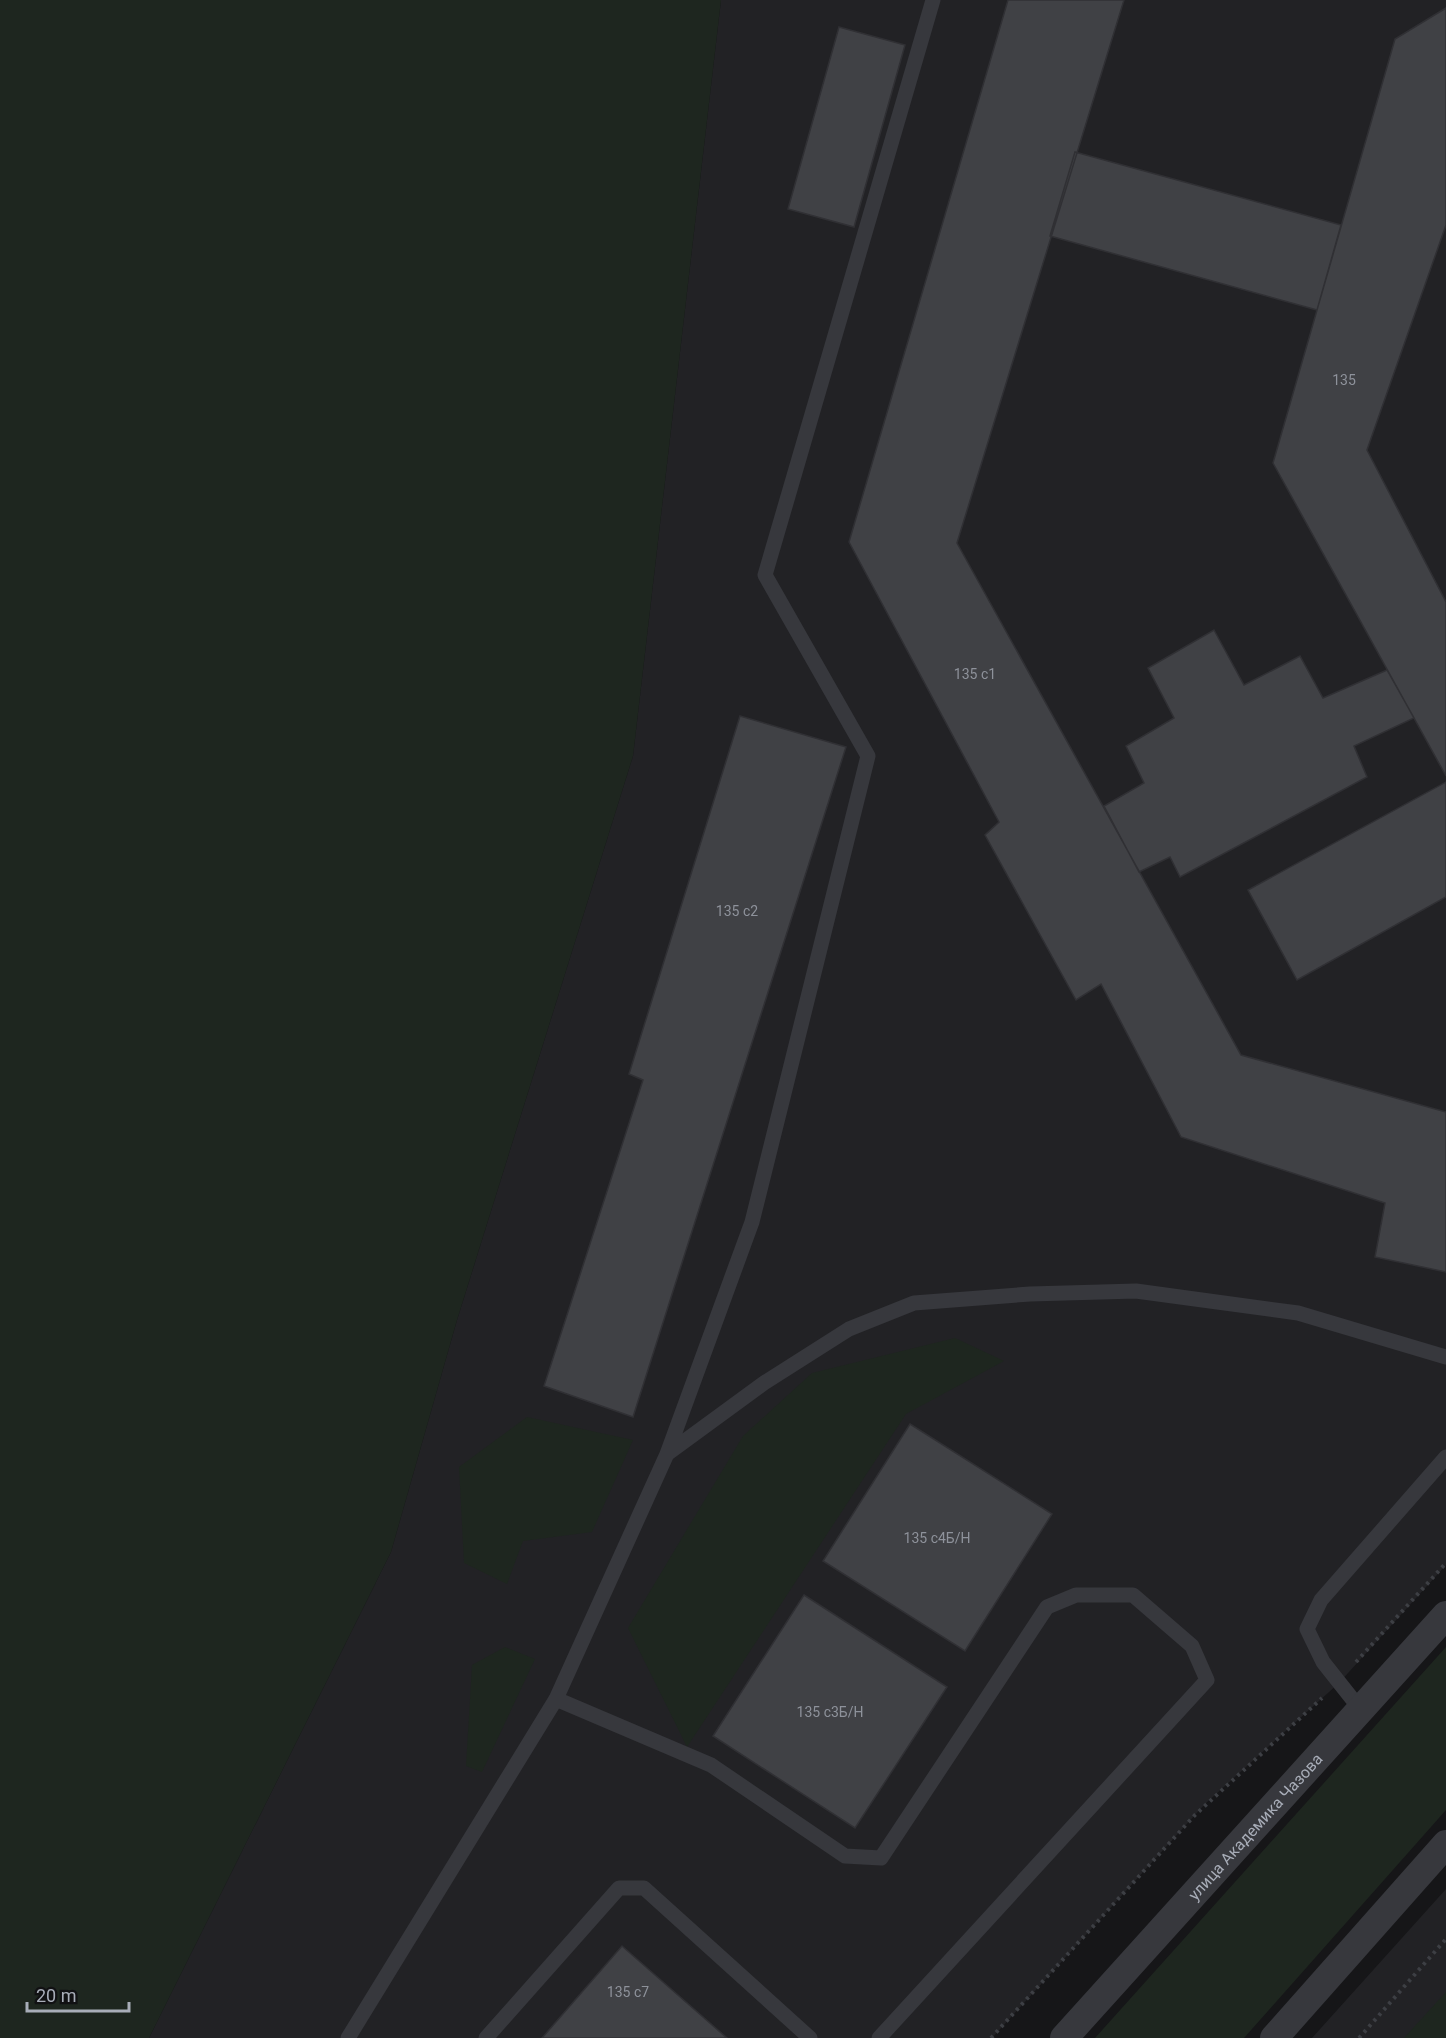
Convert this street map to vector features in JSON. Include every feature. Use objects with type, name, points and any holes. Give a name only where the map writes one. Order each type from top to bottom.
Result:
[{"type":"street","name":"улица Академика Чазова","points":[[1064,2038],[1446,1615]]},
{"type":"street","points":[[1274,2038],[1446,1844]]},
{"type":"lane","points":[[348,2038],[556,1699],[667,1454],[752,1222],[868,756],[765,575],[933,0]]},
{"type":"lane","points":[[667,1454],[764,1383],[849,1329],[914,1303],[1030,1294],[1136,1291],[1298,1312],[1446,1357]]},
{"type":"lane","points":[[1361,1710],[1323,1662],[1307,1629],[1321,1600],[1446,1457]]},
{"type":"lane","points":[[556,1699],[711,1765],[845,1856],[881,1858],[1047,1607],[1076,1595],[1133,1595],[1192,1646],[1207,1680],[879,2038]]},
{"type":"lane","points":[[486,2038],[619,1888],[644,1888],[810,2038]]},
{"type":"path","points":[[991,2038],[1195,1815],[1316,1703],[1340,1684],[1356,1661],[1446,1563]]},
{"type":"path","points":[[1359,2038],[1446,1939]]},
{"type":"shaded area","points":[[0,0],[721,0],[633,756],[457,1320],[391,1552],[149,2038],[0,2038]]},
{"type":"shaded area","points":[[721,0],[1446,0],[1446,1565],[1339,1683],[1205,1804],[992,2038],[149,2038],[391,1552],[457,1320],[633,756]]},
{"type":"shaded area","points":[[955,1338],[1004,1361],[906,1414],[687,1747],[628,1628],[743,1436],[812,1373]]},
{"type":"shaded area","points":[[527,1417],[633,1440],[592,1532],[523,1541],[507,1584],[464,1563],[459,1467]]},
{"type":"shaded area","points":[[505,1647],[535,1659],[482,1772],[466,1766],[472,1665]]},
{"type":"shaded area","points":[[1446,1647],[1446,1810],[1244,2038],[1095,2038]]},
{"type":"shaded area","points":[[1446,1889],[1446,2038],[1312,2038]]},
{"type":"shaded area","points":[[1446,1992],[1446,2038],[1404,2038]]},
{"type":"building","points":[[1008,0],[1124,0],[957,543],[1241,1055],[1446,1112],[1446,1272],[1375,1257],[1385,1203],[1181,1137],[1101,984],[1076,1000],[985,835],[999,822],[849,542]]},
{"type":"building","points":[[1446,8],[1446,225],[1367,450],[1446,602],[1446,776],[1273,463],[1395,39]]},
{"type":"building","points":[[839,27],[905,45],[854,227],[788,209]]},
{"type":"building","points":[[1075,152],[1341,225],[1317,310],[1050,236]]},
{"type":"building","points":[[1214,630],[1244,685],[1300,656],[1323,698],[1387,670],[1414,718],[1354,746],[1367,777],[1180,877],[1170,857],[1139,872],[1104,806],[1144,783],[1126,746],[1174,718],[1148,668]]},
{"type":"building","points":[[740,716],[846,747],[633,1417],[544,1386],[643,1080],[629,1074]]},
{"type":"building","points":[[1446,782],[1446,897],[1297,980],[1248,890]]},
{"type":"building","points":[[910,1424],[1052,1514],[965,1651],[823,1561]]},
{"type":"building","points":[[804,1595],[947,1687],[855,1828],[713,1736]]},
{"type":"building","points":[[622,1946],[727,2038],[542,2038]]}]
